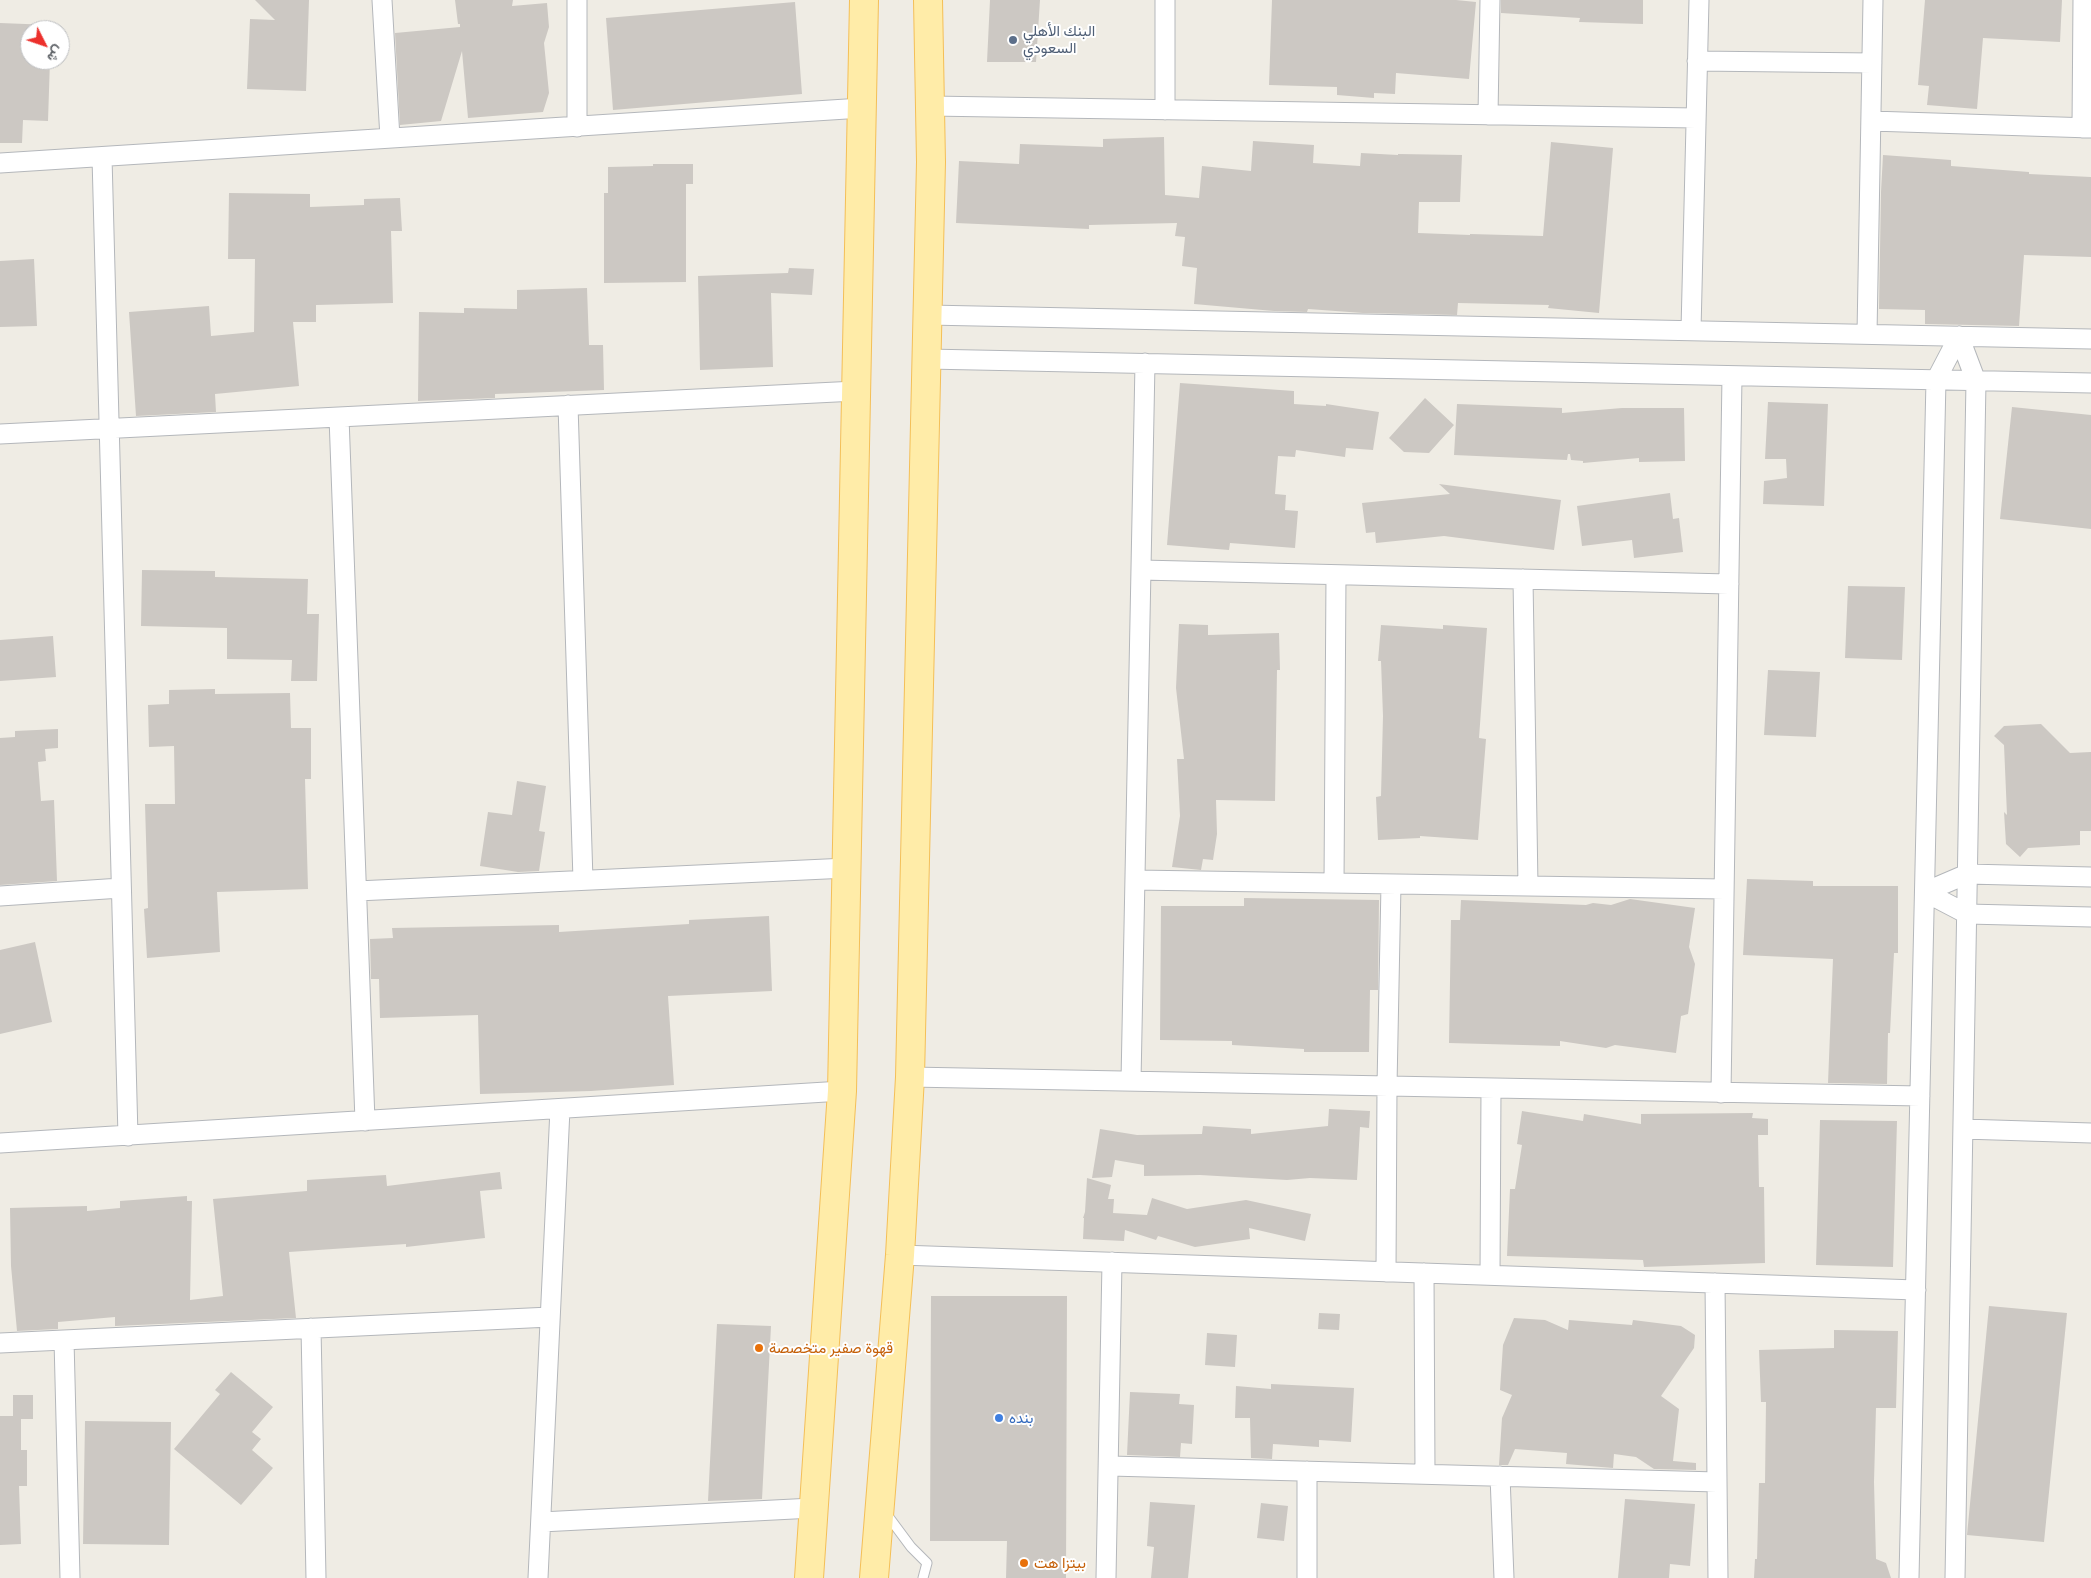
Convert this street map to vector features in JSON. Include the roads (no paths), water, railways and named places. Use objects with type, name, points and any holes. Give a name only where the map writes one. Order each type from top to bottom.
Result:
[{"type":"main road","points":[[809,1578],[842,1091],[864,0]]},
{"type":"main road","points":[[874,1578],[900,1255],[910,1078],[931,162],[928,0]]},
{"type":"street","points":[[382,0],[390,138]]},
{"type":"street","points":[[577,0],[577,127]]},
{"type":"street","points":[[1164,0],[1165,110]]},
{"type":"street","points":[[1488,115],[1490,0]]},
{"type":"street","points":[[1691,330],[1699,0]]},
{"type":"street","points":[[1867,334],[1873,0]]},
{"type":"street","points":[[1870,121],[2086,128],[2083,0]]},
{"type":"street","points":[[1697,61],[1872,63]]},
{"type":"street","points":[[930,106],[1696,118]]},
{"type":"street","points":[[0,163],[862,108]]},
{"type":"street","points":[[102,157],[128,1136]]},
{"type":"street","points":[[928,315],[2091,339]]},
{"type":"street","points":[[1909,1578],[1936,380],[1959,336]]},
{"type":"street","points":[[1956,1578],[1976,381],[1959,336]]},
{"type":"street","points":[[927,359],[2091,383]]},
{"type":"street","points":[[1131,1081],[1145,363]]},
{"type":"street","points":[[1721,1093],[1732,376]]},
{"type":"street","points":[[0,434],[856,391]]},
{"type":"street","points":[[568,406],[583,880]]},
{"type":"street","points":[[339,417],[365,1121]]},
{"type":"street","points":[[1141,570],[1729,584]]},
{"type":"street","points":[[1334,883],[1336,575]]},
{"type":"street","points":[[1523,579],[1528,886]]},
{"type":"street","points":[[356,891],[847,868]]},
{"type":"street","points":[[1925,892],[1967,874],[2091,877]]},
{"type":"street","points":[[1135,880],[1724,889]]},
{"type":"street","points":[[1386,1272],[1387,1086],[1392,884]]},
{"type":"street","points":[[0,896],[121,888]]},
{"type":"street","points":[[1925,892],[1967,914],[2091,917]]},
{"type":"street","points":[[910,1078],[1920,1096]]},
{"type":"street","points":[[1490,1275],[1491,1088]]},
{"type":"street","points":[[0,1143],[842,1091]]},
{"type":"street","points":[[538,1578],[560,1109]]},
{"type":"street","points":[[1963,1130],[2091,1133]]},
{"type":"street","points":[[900,1255],[1916,1290]]},
{"type":"street","points":[[1106,1578],[1110,1466],[1112,1262]]},
{"type":"street","points":[[1424,1273],[1425,1474]]},
{"type":"street","points":[[1715,1283],[1718,1578]]},
{"type":"street","points":[[0,1343],[550,1317]]},
{"type":"street","points":[[311,1328],[316,1578]]},
{"type":"street","points":[[64,1340],[70,1578]]},
{"type":"street","points":[[1110,1466],[1717,1482]]},
{"type":"street","points":[[1307,1471],[1307,1578]]},
{"type":"street","points":[[1500,1476],[1504,1578]]},
{"type":"street","points":[[541,1522],[814,1508]]},
{"type":"lane","points":[[880,1506],[911,1547],[927,1564],[923,1578]]},
{"type":"place","name":"البنك الأهلي السعودي","points":[[1013,40]]},
{"type":"place","name":"قهوة صفير متخصصة","points":[[759,1348]]},
{"type":"place","name":"بنده","points":[[999,1418]]},
{"type":"place","name":"بيتزا هت","points":[[1024,1563]]}]
